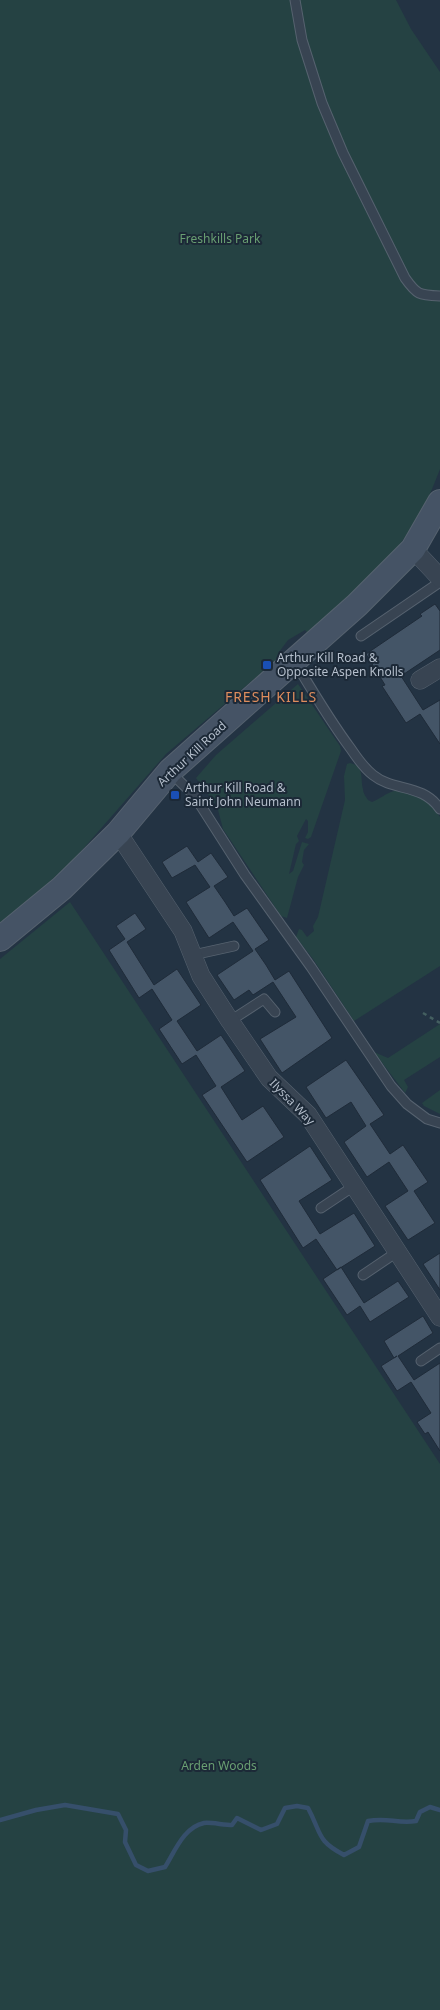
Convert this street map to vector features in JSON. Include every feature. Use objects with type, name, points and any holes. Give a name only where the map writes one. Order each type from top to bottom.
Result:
[{"type":"street","name":"Arthur Kill Road","points":[[0,939],[62,888],[118,832],[170,772],[357,605],[413,549],[440,502]]},
{"type":"street","points":[[413,549],[440,578]]},
{"type":"street","points":[[420,680],[440,668]]},
{"type":"street","name":"Ilyssa Way","points":[[118,832],[183,931],[201,976],[230,1021],[269,1078],[308,1115],[440,1317]]},
{"type":"lane","points":[[295,0],[302,40],[322,103],[343,153],[405,278],[415,292],[427,296],[440,296]]},
{"type":"lane","points":[[361,636],[440,582]]},
{"type":"lane","points":[[294,660],[335,728],[364,767],[374,776],[391,784],[416,790],[427,796],[440,809]]},
{"type":"lane","points":[[170,772],[194,795],[245,875],[311,967],[391,1086],[407,1104],[428,1118],[440,1123]]},
{"type":"lane","points":[[193,955],[234,946]]},
{"type":"lane","points":[[230,1021],[264,999],[275,1012]]},
{"type":"lane","points":[[320,1208],[354,1186]]},
{"type":"lane","points":[[363,1275],[398,1252]]},
{"type":"lane","points":[[421,1361],[440,1348]]},
{"type":"path","points":[[423,1013],[440,1023]]},
{"type":"green space","name":"Freshkills Park","points":[[0,0],[396,0],[411,29],[440,72],[440,469],[418,518],[403,540],[378,569],[351,596],[308,633],[305,630],[288,640],[279,652],[282,655],[166,754],[76,857],[24,906],[0,923]]},
{"type":"green space","points":[[298,684],[340,746],[341,751],[311,837],[305,838],[308,832],[308,821],[306,819],[297,836],[299,841],[296,844],[289,874],[293,871],[302,842],[309,844],[304,850],[302,862],[304,865],[298,877],[287,918],[281,916],[223,829],[217,806],[196,778],[216,755]]},
{"type":"green space","points":[[350,763],[360,770],[364,792],[368,800],[372,802],[394,791],[408,791],[426,801],[440,817],[440,966],[354,1021],[296,937],[299,929],[307,937],[314,931],[313,926],[318,917],[345,800],[344,776],[347,764]]},
{"type":"green space","name":"Arden Woods","points":[[70,902],[440,1464],[440,2010],[0,2010],[0,959]]},
{"type":"green space","points":[[440,1024],[440,1057],[404,1080],[408,1087],[405,1093],[374,1052],[388,1058]]},
{"type":"green space","points":[[440,1090],[440,1114],[424,1106],[422,1103]]},
{"type":"building","points":[[435,604],[440,611],[440,650],[401,676],[423,710],[440,700],[440,744],[420,714],[406,723],[382,686],[385,685],[366,654],[422,616],[420,614]]},
{"type":"building","points":[[187,846],[198,862],[211,853],[228,877],[214,886],[234,916],[247,908],[269,940],[255,949],[275,980],[289,971],[332,1038],[282,1073],[260,1039],[296,1017],[273,982],[253,995],[249,990],[234,1000],[217,975],[253,951],[233,922],[209,938],[186,902],[210,887],[195,865],[172,878],[162,862]]},
{"type":"building","points":[[135,913],[146,929],[127,942],[154,985],[177,969],[201,1005],[177,1021],[197,1051],[221,1035],[245,1071],[221,1087],[242,1120],[263,1106],[284,1137],[247,1162],[202,1095],[216,1086],[196,1055],[182,1064],[159,1029],[172,1020],[152,989],[139,998],[109,950],[125,939],[116,926]]},
{"type":"building","points":[[346,1060],[384,1115],[370,1124],[390,1154],[403,1145],[428,1182],[414,1191],[435,1223],[408,1240],[385,1206],[408,1191],[389,1162],[367,1177],[344,1142],[366,1126],[351,1102],[326,1118],[306,1087]]},
{"type":"building","points":[[310,1146],[332,1180],[299,1201],[320,1234],[354,1213],[375,1246],[337,1270],[316,1239],[303,1248],[260,1180]]},
{"type":"building","points":[[440,1253],[440,1290],[423,1264]]},
{"type":"building","points":[[341,1267],[364,1303],[398,1281],[409,1297],[370,1322],[360,1306],[347,1315],[323,1279]]},
{"type":"building","points":[[423,1316],[433,1333],[398,1356],[414,1380],[440,1363],[440,1451],[428,1432],[425,1434],[417,1422],[431,1413],[411,1382],[397,1391],[381,1366],[394,1358],[384,1341]]},
{"type":"waterway","points":[[0,1820],[36,1810],[65,1805],[118,1814],[126,1830],[125,1842],[136,1865],[148,1871],[165,1867],[186,1834],[197,1825],[204,1823],[232,1825],[237,1818],[261,1830],[277,1824],[285,1808],[297,1806],[308,1808],[324,1840],[344,1855],[359,1847],[368,1821],[416,1821],[420,1812],[430,1807],[440,1810]]},
{"type":"place","name":"Arthur Kill Road & Opposite Aspen Knolls","points":[[267,665]]},
{"type":"place","name":"Arthur Kill Road & Saint John Neumann","points":[[175,795]]},
{"type":"district","name":"FRESH KILLS","points":[[271,697]]}]
